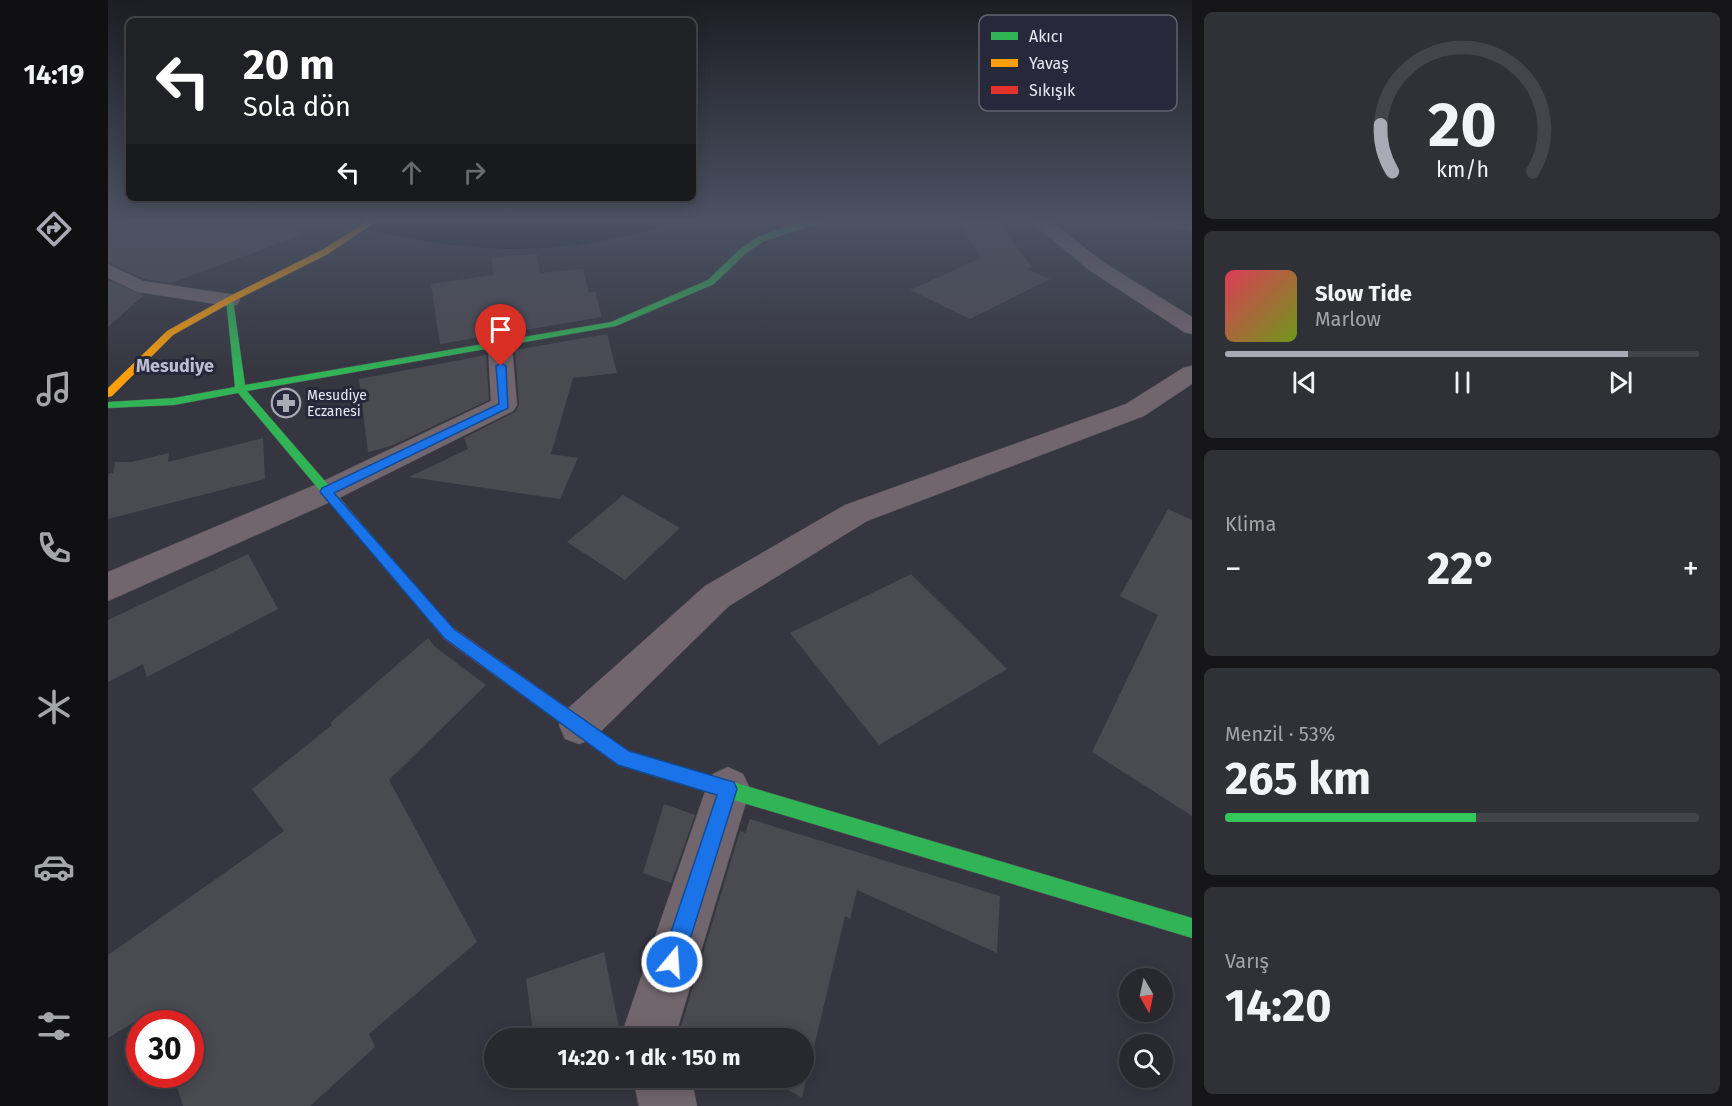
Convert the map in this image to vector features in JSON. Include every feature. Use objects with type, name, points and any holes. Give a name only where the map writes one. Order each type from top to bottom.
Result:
[{"type":"street","points":[[109,271],[138,286],[229,300]]},
{"type":"street","points":[[108,394],[170,333],[288,271]]},
{"type":"street","points":[[108,405],[148,407],[197,400],[240,389],[500,346],[614,324],[711,282],[723,271]]},
{"type":"street","points":[[1103,271],[1192,327]]},
{"type":"street","points":[[229,300],[240,389],[326,492],[449,634],[624,759],[1192,928]]},
{"type":"street","points":[[108,587],[326,492],[504,405],[500,346]]},
{"type":"street","points":[[579,725],[717,596],[856,513],[1135,410],[1192,373]]},
{"type":"street","points":[[651,1028],[728,789]]},
{"type":"street","points":[[664,1088],[668,1106]]},
{"type":"building","points":[[126,271],[205,271],[171,283],[144,279]]},
{"type":"building","points":[[493,271],[540,271],[540,273],[583,271],[589,293],[595,291],[602,317],[440,344],[431,284],[493,275]]},
{"type":"building","points":[[953,271],[1030,271],[1050,279],[970,319],[910,290]]},
{"type":"building","points":[[108,280],[144,295],[108,327]]},
{"type":"building","points":[[607,334],[617,373],[573,378],[551,454],[578,458],[560,499],[409,477],[468,449],[464,438],[515,412],[519,405],[515,350]]},
{"type":"building","points":[[486,355],[489,400],[391,446],[368,452],[359,379]]},
{"type":"building","points":[[263,438],[265,479],[108,519],[108,474],[113,473],[115,462],[132,462],[169,453],[168,462]]},
{"type":"building","points":[[623,495],[680,528],[625,580],[567,542]]},
{"type":"building","points":[[1168,509],[1192,520],[1192,816],[1092,752],[1158,615],[1120,596]]},
{"type":"building","points":[[248,554],[278,609],[147,677],[143,664],[108,682],[108,620]]},
{"type":"building","points":[[911,574],[1007,669],[879,745],[790,633]]},
{"type":"building","points":[[428,638],[435,647],[486,685],[389,780],[477,942],[369,1034],[375,1047],[310,1106],[183,1106],[177,1088],[204,1088],[204,1010],[126,1010],[126,1027],[108,1038],[108,955],[284,831],[252,789],[332,725],[330,723]]},
{"type":"building","points":[[664,804],[695,815],[671,883],[643,873]]},
{"type":"building","points":[[750,819],[1000,896],[997,953],[857,890],[850,919],[845,916],[814,1047],[814,1028],[684,1028],[681,1026],[740,831],[745,833]]},
{"type":"building","points":[[604,952],[619,1028],[533,1028],[526,979]]},
{"type":"building","points":[[785,1088],[804,1088],[802,1098]]},
{"type":"traffic: fast","points":[[108,405],[191,399],[613,324],[711,282],[723,271]]},
{"type":"traffic: fast","points":[[229,300],[240,389],[441,625]]},
{"type":"traffic: fast","points":[[590,734],[624,758],[1192,928]]},
{"type":"traffic: slow","points":[[108,394],[170,333],[288,271]]},
{"type":"traffic: jam","points":[[441,625],[449,634],[590,734]]},
{"type":"place","name":"Mesudiye Eczanesi","points":[[286,403]]},
{"type":"district","name":"Mesudiye","points":[[175,366]]},
{"type":"route","points":[[501,366],[504,405],[326,492],[449,634],[624,759],[728,789],[672,962]]}]
